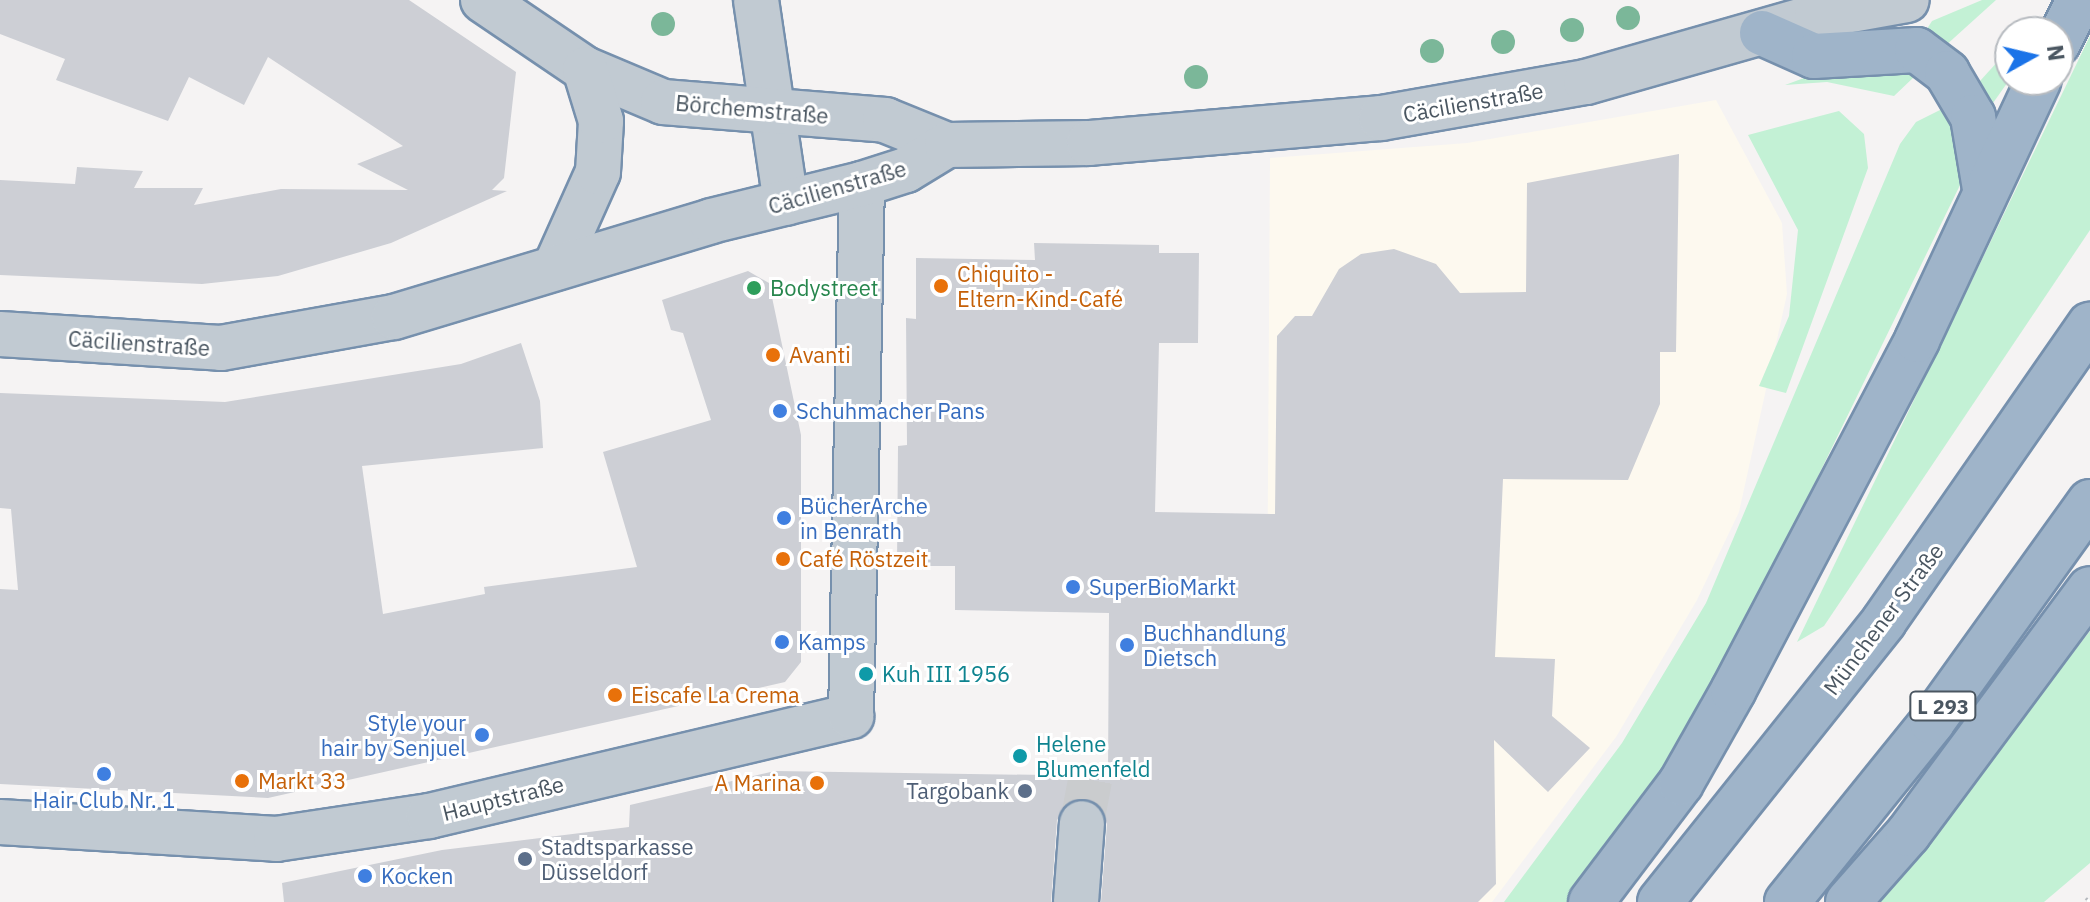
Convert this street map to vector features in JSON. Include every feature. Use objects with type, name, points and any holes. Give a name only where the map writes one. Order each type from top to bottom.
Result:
[{"type":"highway","points":[[1762,33],[1814,56],[1917,50],[1947,73],[1973,117],[1985,189]]},
{"type":"highway","points":[[1591,902],[1681,783],[1733,691],[1917,340],[2031,96]]},
{"type":"highway","name":"Münchener Straße","points":[[1660,902],[1884,621],[2090,325]]},
{"type":"highway","name":"L 293","points":[[1787,902],[1932,722],[2090,502]]},
{"type":"highway","points":[[1848,902],[1908,834],[2090,589]]},
{"type":"street","name":"Börchemstraße","points":[[483,0],[585,69],[663,102],[906,124],[947,145]]},
{"type":"street","points":[[756,0],[768,112],[786,203]]},
{"type":"street","name":"Cäcilienstraße","points":[[0,334],[221,348],[394,317],[555,268],[862,184],[906,170],[947,145],[1089,143],[1381,118],[1586,82],[1762,33],[1823,8],[1881,9],[1907,0]]},
{"type":"street","points":[[555,268],[598,172],[601,121],[585,69]]},
{"type":"street","name":"Hauptstraße","points":[[0,822],[276,839],[429,816],[851,716],[862,184]]},
{"type":"street","points":[[1076,902],[1082,823]]},
{"type":"shaded area","points":[[1716,100],[1782,223],[1787,294],[1739,512],[1697,600],[1616,737],[1492,902],[1162,902],[1266,798],[1270,158],[1467,143]]},
{"type":"green space","points":[[1982,0],[1996,0],[1944,47],[1925,32],[1932,21]]},
{"type":"green space","points":[[2090,36],[2090,230],[1824,626],[1797,642],[2061,96],[2074,96],[2074,69]]},
{"type":"green space","points":[[1994,66],[1994,96],[1998,96],[1993,103],[1980,81]]},
{"type":"green space","points":[[1896,68],[1914,77],[1894,96],[1827,82],[1785,85],[1823,71]]},
{"type":"green space","points":[[1952,104],[1963,179],[1741,634],[1680,744],[1571,902],[1504,902],[1622,743],[1706,603],[1900,144],[1916,122]]},
{"type":"green space","points":[[1839,111],[1864,134],[1868,168],[1786,393],[1759,386],[1789,316],[1798,230],[1748,135]]},
{"type":"green space","points":[[2090,631],[2090,863],[2044,902],[1877,902]]},
{"type":"building","points":[[0,0],[409,0],[516,72],[504,178],[492,190],[507,191],[391,243],[278,276],[202,284],[0,275],[0,180],[75,184],[77,167],[143,171],[134,188],[203,188],[194,205],[281,189],[408,190],[357,164],[403,146],[268,57],[244,105],[189,77],[168,121],[56,80],[65,59],[0,34]]},
{"type":"building","points":[[1679,154],[1676,352],[1660,352],[1660,404],[1628,480],[1503,479],[1495,657],[1555,659],[1552,716],[1590,748],[1548,792],[1494,740],[1496,884],[1478,902],[1101,902],[1107,824],[1097,803],[1083,798],[1071,801],[1057,820],[1051,902],[284,902],[282,883],[442,850],[629,827],[630,805],[775,771],[1108,776],[1109,613],[955,610],[955,566],[897,566],[898,446],[907,445],[906,318],[916,319],[916,258],[1035,260],[1034,243],[1159,245],[1159,253],[1199,253],[1198,343],[1159,343],[1155,512],[1275,514],[1277,336],[1295,316],[1312,316],[1339,269],[1361,254],[1394,249],[1436,264],[1460,293],[1526,292],[1527,183]]},
{"type":"building","points":[[748,271],[769,283],[801,435],[801,662],[785,682],[268,798],[0,784],[0,589],[18,590],[11,509],[0,508],[0,393],[225,402],[461,364],[521,343],[540,401],[543,448],[362,466],[383,614],[485,594],[484,587],[637,567],[603,452],[711,420],[683,333],[671,330],[662,300]]},
{"type":"tunnel","points":[[1082,823],[1091,775]]},
{"type":"place","name":"Chiquito - Eltern-Kind-Café","points":[[941,286]]},
{"type":"place","name":"Bodystreet","points":[[754,288]]},
{"type":"place","name":"Avanti","points":[[773,355]]},
{"type":"place","name":"Schuhmacher Pans","points":[[780,411]]},
{"type":"place","name":"BücherArche in Benrath","points":[[784,518]]},
{"type":"place","name":"Café Röstzeit","points":[[783,559]]},
{"type":"place","name":"SuperBioMarkt","points":[[1073,587]]},
{"type":"place","name":"Kamps","points":[[782,642]]},
{"type":"place","name":"Buchhandlung Dietsch","points":[[1127,645]]},
{"type":"place","name":"Kuh III 1956","points":[[866,674]]},
{"type":"place","name":"Eiscafe La Crema","points":[[615,695]]},
{"type":"place","name":"Style your hair by Senjuel","points":[[482,735]]},
{"type":"place","name":"Helene Blumenfeld","points":[[1020,756]]},
{"type":"place","name":"Hair Club Nr. 1","points":[[104,774]]},
{"type":"place","name":"Markt 33","points":[[242,781]]},
{"type":"place","name":"A Marina","points":[[817,783]]},
{"type":"place","name":"Targobank","points":[[1025,791]]},
{"type":"place","name":"Stadtsparkasse Düsseldorf","points":[[525,859]]},
{"type":"place","name":"Kocken","points":[[365,876]]}]
